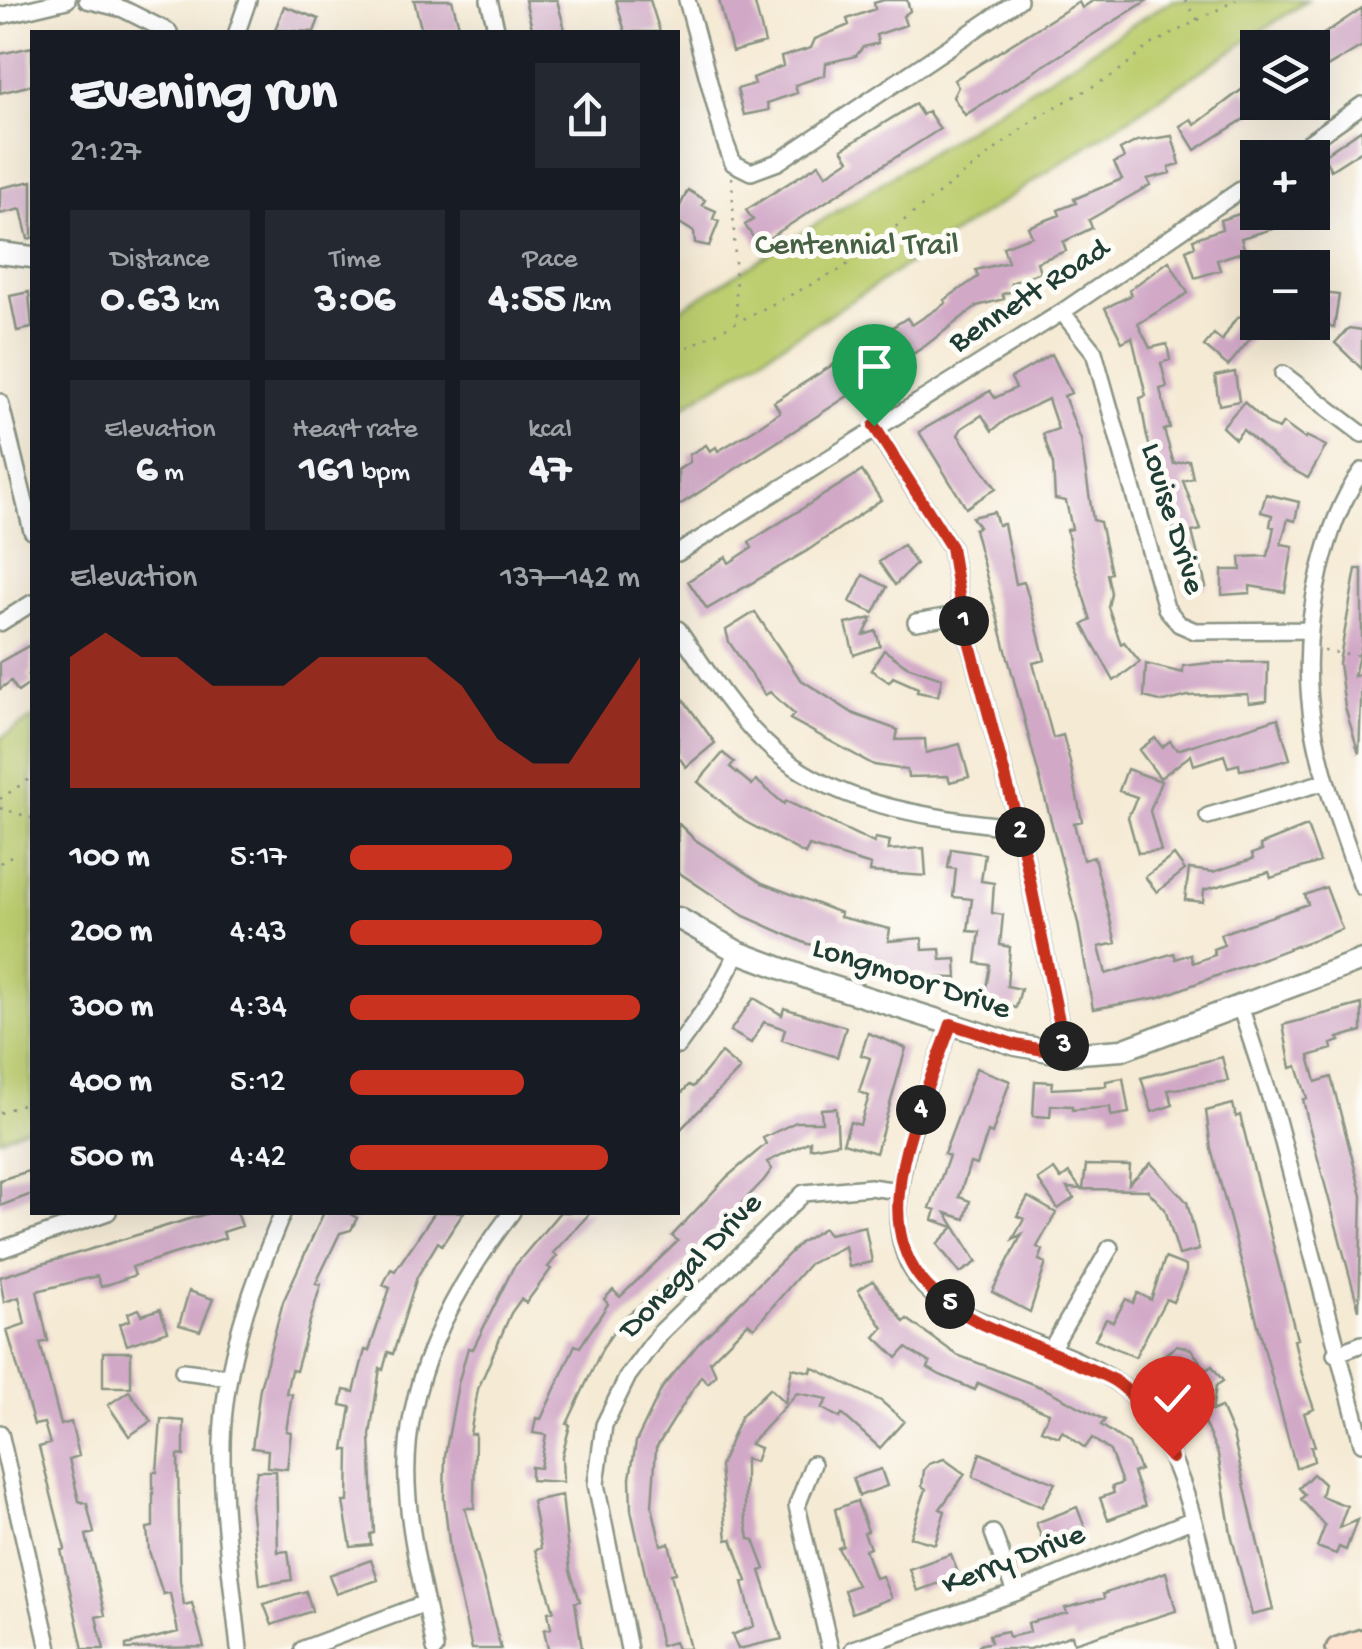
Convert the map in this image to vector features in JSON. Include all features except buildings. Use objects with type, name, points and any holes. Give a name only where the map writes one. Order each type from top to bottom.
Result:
[{"type":"main road","points":[[1338,1649],[1362,1641]]},
{"type":"street","points":[[0,16],[67,0]]},
{"type":"street","points":[[87,0],[123,9],[165,30]]},
{"type":"street","points":[[237,30],[248,0]]},
{"type":"street","points":[[489,0],[496,30]]},
{"type":"street","points":[[687,0],[733,163],[751,172],[778,162],[1019,0]]},
{"type":"street","points":[[1312,140],[1362,106]]},
{"type":"street","name":"Bennett Road","points":[[680,553],[874,426],[1062,312],[1240,190]]},
{"type":"street","points":[[0,254],[30,256]]},
{"type":"street","name":"Louise Drive","points":[[1062,312],[1094,352],[1166,608],[1178,624],[1195,631],[1308,630]]},
{"type":"street","points":[[1284,374],[1362,434]]},
{"type":"street","points":[[0,402],[30,523]]},
{"type":"street","points":[[874,426],[951,547],[962,614],[1019,828],[1066,1054]]},
{"type":"street","points":[[1362,472],[1330,532],[1305,650],[1305,684],[1324,782],[1362,887]]},
{"type":"street","points":[[0,623],[30,604]]},
{"type":"street","points":[[916,622],[962,614]]},
{"type":"street","points":[[680,632],[734,709],[794,767],[841,792],[890,808],[1019,828]]},
{"type":"street","points":[[1208,816],[1324,782]]},
{"type":"street","name":"Longmoor Drive","points":[[680,919],[738,952],[1016,1045],[1066,1054],[1122,1050],[1362,960]]},
{"type":"street","points":[[680,1043],[715,995],[738,952]]},
{"type":"street","points":[[1240,1006],[1276,1116],[1362,1443]]},
{"type":"street","points":[[951,1024],[898,1191],[899,1242],[912,1272],[935,1297],[1118,1383],[1151,1418],[1172,1458],[1192,1520],[1223,1649]]},
{"type":"street","name":"Donegal Drive","points":[[629,1649],[596,1484],[604,1425],[628,1376],[660,1334],[804,1194],[870,1187],[898,1191]]},
{"type":"street","points":[[0,1250],[99,1215]]},
{"type":"street","points":[[239,1649],[222,1443],[229,1376],[256,1277],[282,1215]]},
{"type":"street","points":[[435,1649],[408,1498],[410,1422],[436,1330],[478,1257],[510,1215]]},
{"type":"street","points":[[1050,1351],[1110,1248]]},
{"type":"street","points":[[1336,1354],[1362,1344]]},
{"type":"street","points":[[183,1371],[229,1376]]},
{"type":"street","points":[[0,1434],[49,1649]]},
{"type":"street","points":[[813,1464],[798,1506],[830,1649]]},
{"type":"street","name":"Kerry Drive","points":[[854,1649],[1015,1593],[1192,1520]]},
{"type":"street","points":[[992,1533],[1015,1593]]},
{"type":"street","points":[[303,1649],[426,1603]]},
{"type":"path","points":[[1185,0],[1199,23]]},
{"type":"path","points":[[680,351],[840,270],[1036,118],[1114,74],[1149,46],[1199,23],[1236,0]]},
{"type":"path","points":[[733,163],[737,320]]},
{"type":"path","points":[[1305,650],[1362,656]]},
{"type":"path","points":[[0,799],[30,778]]},
{"type":"path","points":[[0,808],[30,817]]},
{"type":"path","points":[[0,863],[11,856]]},
{"type":"path","points":[[0,1113],[30,1101]]},
{"type":"green space","name":"Centennial Trail","points":[[1172,0],[1308,0],[1263,30],[1240,30],[1240,45],[876,285],[680,409],[680,310]]},
{"type":"green space","points":[[30,719],[30,1126],[0,1139],[0,739]]},
{"type":"route","points":[[874,426],[951,547],[962,614],[1019,828],[1066,1054],[1016,1045],[951,1024],[906,1155],[898,1191],[899,1242],[912,1272],[935,1297],[1118,1383],[1151,1418],[1172,1458]]}]
